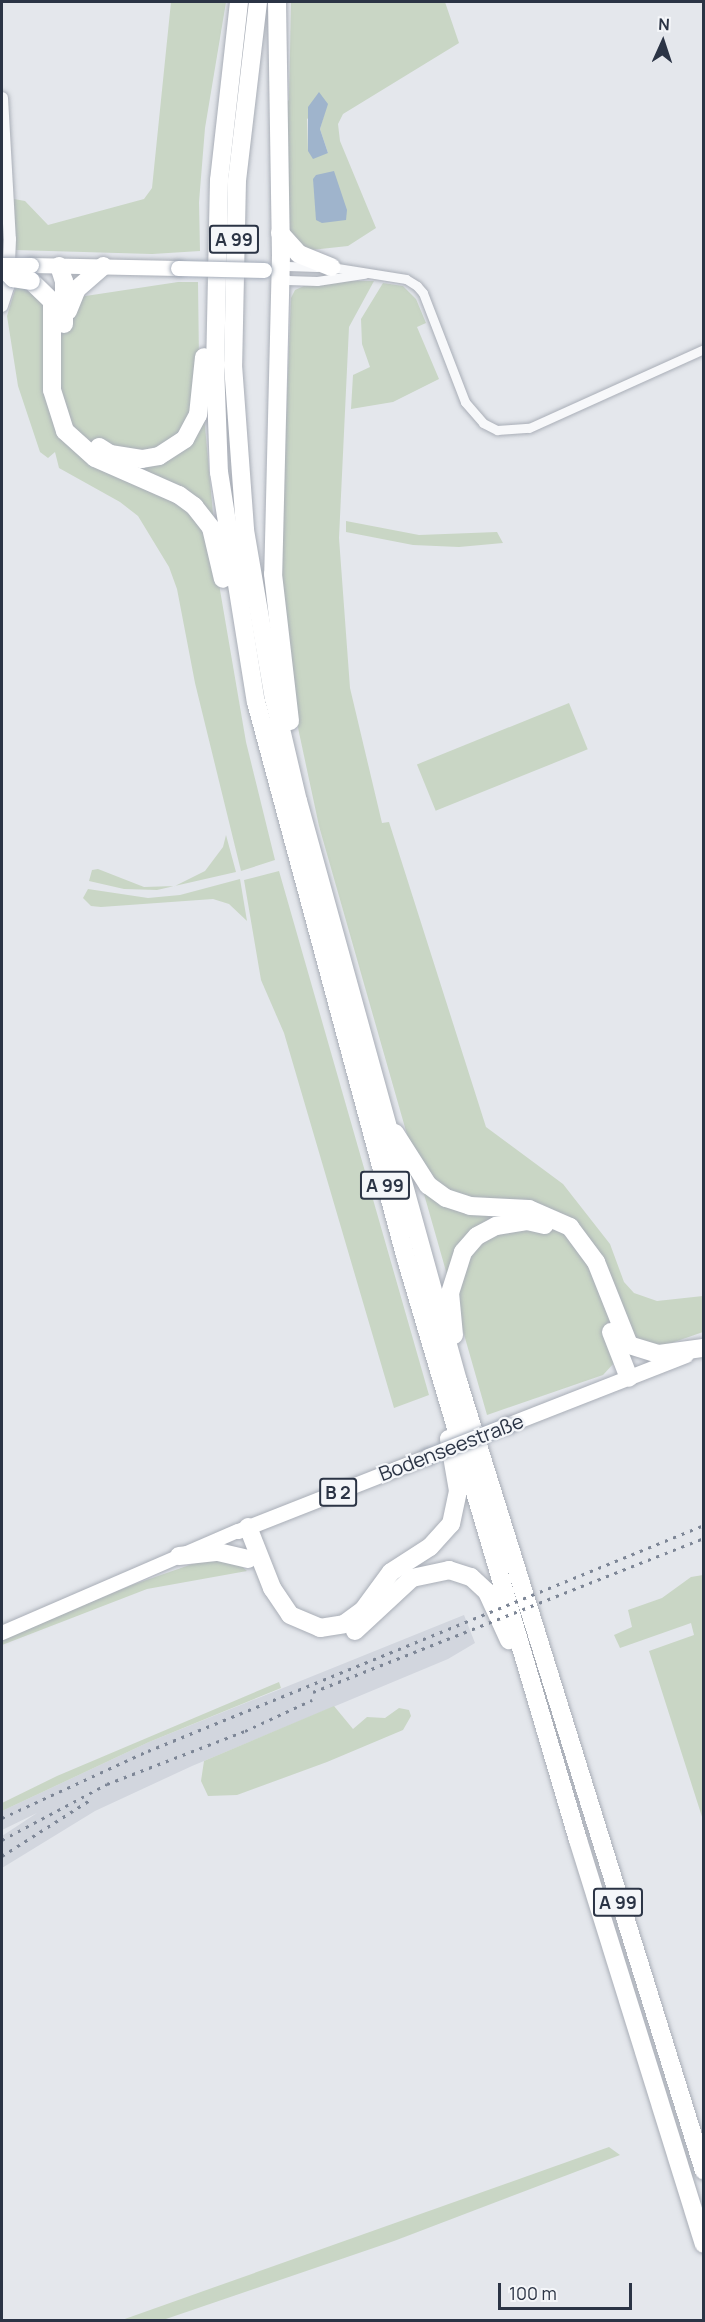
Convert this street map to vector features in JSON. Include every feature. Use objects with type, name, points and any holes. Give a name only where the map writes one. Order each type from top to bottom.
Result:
[{"type":"highway","name":"A 99","points":[[239,2],[223,136],[215,261],[219,472],[256,702],[335,1006],[437,1364],[529,1676],[704,2244]]},
{"type":"highway","name":"A 99","points":[[258,2],[237,180],[233,364],[240,477],[252,578],[298,801],[379,1102],[458,1381],[704,2171]]},
{"type":"highway","points":[[277,2],[280,233],[272,271],[273,574],[298,801]]},
{"type":"highway","points":[[280,233],[299,254],[336,271]]},
{"type":"highway","points":[[59,266],[64,281],[62,372],[66,402],[75,425],[87,439],[110,454],[142,459],[159,456],[185,439],[198,415],[207,297],[215,261]]},
{"type":"highway","points":[[2,266],[13,278],[31,273],[52,302]]},
{"type":"highway","points":[[59,266],[52,281],[52,390],[65,431],[95,458],[179,495],[205,518],[218,557],[237,650],[256,702]]},
{"type":"highway","points":[[64,324],[77,289],[103,266]]},
{"type":"highway","points":[[379,1102],[414,1168],[428,1185],[446,1198],[470,1206],[529,1209],[570,1227],[591,1254],[614,1322]]},
{"type":"highway","points":[[458,1381],[450,1300],[452,1277],[463,1252],[477,1236],[496,1226],[527,1221],[543,1224],[565,1237],[584,1262],[625,1345],[634,1375]]},
{"type":"highway","points":[[625,1345],[658,1354],[703,1348]]},
{"type":"highway","points":[[263,1580],[290,1615],[320,1628],[336,1626],[358,1616],[391,1572],[430,1547],[447,1530],[457,1509],[458,1491],[437,1364]]},
{"type":"highway","points":[[243,1529],[282,1622],[309,1637],[330,1639],[363,1627],[412,1578],[438,1570],[457,1571],[487,1592],[529,1676]]},
{"type":"highway","points":[[179,1556],[218,1552],[254,1557]]},
{"type":"main road","points":[[31,273],[59,266],[272,271]]},
{"type":"main road","name":"Bodenseestraße","points":[[2,1633],[243,1529],[703,1348]]},
{"type":"street","points":[[2,98],[10,239],[8,287],[2,306]]},
{"type":"street","points":[[272,271],[287,266],[406,279],[423,292],[465,402],[483,423],[497,430],[529,428],[704,349]]},
{"type":"street","points":[[272,271],[287,280],[336,271]]},
{"type":"shaded area","points":[[464,1615],[475,1643],[448,1659],[192,1766],[95,1811],[2,1868],[2,1836],[37,1813],[2,1830],[2,1811],[149,1742]]},
{"type":"green space","points":[[171,2],[226,2],[205,128],[199,202],[200,251],[152,254],[15,250],[14,199],[25,201],[48,225],[144,199],[152,188]]},
{"type":"green space","points":[[291,2],[445,2],[459,43],[343,114],[338,124],[340,141],[376,228],[348,246],[311,250],[290,240],[284,104],[289,100]],"holes":[[[327,104],[320,129],[328,153],[308,151],[307,119]]]},
{"type":"green space","points":[[344,281],[374,281],[349,327],[339,538],[350,688],[382,823],[389,822],[486,1127],[563,1184],[610,1244],[624,1282],[634,1293],[657,1301],[703,1296],[703,1332],[614,1363],[603,1375],[487,1415],[319,826],[294,709],[280,610],[280,455],[286,422],[291,298],[295,290],[304,286]]},
{"type":"green space","points":[[178,282],[198,282],[199,361],[220,590],[246,742],[275,860],[241,871],[195,683],[177,589],[169,567],[138,516],[120,502],[59,468],[55,452],[48,458],[40,452],[18,386],[7,316],[17,283],[46,302]]},
{"type":"green space","points":[[383,283],[403,286],[416,299],[426,323],[417,327],[439,379],[393,402],[351,409],[353,375],[370,367],[362,344],[361,319]]},
{"type":"green space","points":[[346,521],[419,535],[497,532],[503,543],[459,547],[413,545],[346,532]]},
{"type":"green space","points":[[569,703],[588,749],[436,811],[417,764]]},
{"type":"green space","points":[[226,835],[236,872],[175,886],[205,871],[223,847]]},
{"type":"green space","points":[[98,869],[144,887],[174,886],[157,890],[124,889],[89,881],[92,870]]},
{"type":"green space","points":[[279,871],[429,1395],[394,1408],[284,1033],[261,980],[244,880]]},
{"type":"green space","points":[[240,879],[247,921],[229,904],[213,899],[101,907],[91,906],[83,898],[88,889],[148,898],[180,895]]},
{"type":"green space","points":[[207,1559],[239,1564],[247,1571],[147,1589],[2,1645],[2,1639],[132,1585]]},
{"type":"green space","points":[[704,1575],[703,1820],[649,1651],[694,1635],[691,1623],[620,1648],[614,1635],[632,1627],[628,1610],[662,1598],[691,1577]]},
{"type":"green space","points":[[279,1682],[281,1688],[149,1742],[2,1811],[2,1803],[57,1776]]},
{"type":"green space","points":[[334,1706],[353,1729],[367,1717],[385,1718],[399,1708],[409,1710],[411,1716],[403,1730],[327,1762],[237,1795],[208,1796],[201,1781],[204,1761]]},
{"type":"green space","points":[[609,2147],[620,2155],[394,2241],[163,2320],[122,2320]]},
{"type":"water","points":[[319,92],[328,104],[320,129],[328,153],[313,159],[308,151],[308,107]]},
{"type":"water","points":[[334,171],[347,210],[346,220],[322,223],[316,220],[313,179],[316,175]]},
{"type":"railway","points":[[2,1818],[148,1751],[704,1525]]},
{"type":"railway","points":[[313,1692],[704,1538]]},
{"type":"railway","points":[[2,1840],[107,1784],[245,1731],[312,1700]]},
{"type":"railway","points":[[2,1856],[90,1800]]}]
